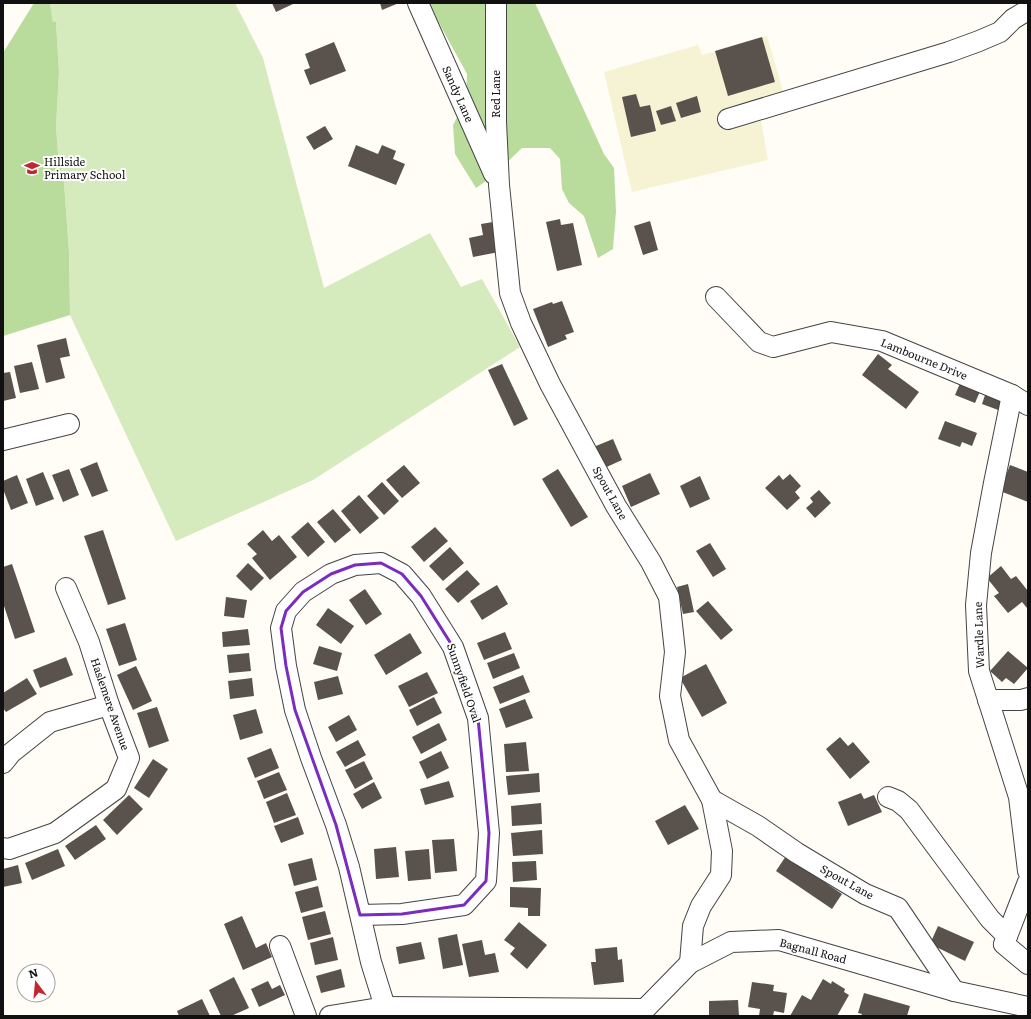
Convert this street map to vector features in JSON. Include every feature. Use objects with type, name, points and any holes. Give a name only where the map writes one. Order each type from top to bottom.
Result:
[{"type":"street","name":"Sandy Lane","points":[[418,3],[499,185]]},
{"type":"street","name":"Red Lane","points":[[496,3],[496,122],[499,185]]},
{"type":"street","points":[[728,119],[949,52],[1000,32],[1013,19],[1028,10]]},
{"type":"street","name":"Spout Lane","points":[[499,185],[510,293],[521,323],[550,384],[616,506],[651,562],[669,597],[675,652],[670,696],[679,740],[712,800],[722,852],[721,875],[701,906],[693,926],[690,963]]},
{"type":"street","name":"Lambourne Drive","points":[[716,297],[759,342],[773,347],[831,332],[882,341],[1020,400]]},
{"type":"street","name":"Wardle Lane","points":[[1020,400],[994,483],[981,553],[976,605],[980,671],[988,700],[1022,789],[1019,798],[1028,871]]},
{"type":"street","points":[[3,440],[69,424]]},
{"type":"street","name":"Sunnyfield Oval","points":[[360,914],[402,914],[464,905],[486,881],[489,833],[478,718],[453,646],[421,596],[402,574],[381,563],[355,565],[331,574],[302,592],[286,611],[281,628],[286,666],[295,710],[336,825],[349,867],[371,962],[385,1007]]},
{"type":"street","name":"Haslemere Avenue","points":[[3,848],[9,848],[55,834],[116,789],[128,758],[89,642],[66,588]]},
{"type":"street","points":[[988,700],[1022,700],[1028,698]]},
{"type":"street","points":[[3,763],[10,753],[50,722],[110,706]]},
{"type":"street","points":[[888,797],[898,801],[909,810],[990,919],[1007,936]]},
{"type":"street","name":"Spout Lane","points":[[712,800],[758,826],[797,853],[859,890],[898,908],[954,991]]},
{"type":"street","points":[[1028,882],[1004,944],[1028,964]]},
{"type":"street","name":"Bagnall Road","points":[[330,1016],[385,1007],[645,1009],[690,963],[731,942],[779,940],[954,991],[1028,1007]]},
{"type":"street","points":[[280,946],[306,1016]]},
{"type":"highlighted area","points":[[381,563],[402,574],[421,596],[453,647],[478,718],[489,833],[486,881],[464,905],[402,914],[360,915],[336,825],[295,710],[286,666],[281,628],[286,611],[303,592],[331,574],[355,565]]},
{"type":"shaded area","points":[[767,36],[789,112],[761,120],[768,160],[632,192],[604,72],[698,45],[702,55]]},
{"type":"green space","name":"Hillside Primary School","points":[[34,3],[50,3],[53,22],[56,22],[59,72],[56,127],[58,153],[64,183],[69,252],[70,315],[3,336],[3,53]]},
{"type":"green space","points":[[50,3],[235,3],[263,58],[324,288],[430,233],[461,287],[482,279],[520,347],[313,480],[176,541],[70,315],[69,252],[64,183],[58,153],[56,127],[59,72],[56,22],[53,22]]},
{"type":"green space","points":[[428,3],[535,3],[604,154],[614,168],[616,211],[613,249],[598,258],[584,216],[569,203],[562,189],[560,159],[550,148],[522,148],[489,179],[476,188],[455,154],[453,125],[466,101],[467,74]]},
{"type":"building","points":[[272,3],[295,3],[276,12]]},
{"type":"building","points":[[380,3],[399,3],[382,10]]},
{"type":"building","points":[[762,37],[775,82],[728,96],[715,51]]},
{"type":"building","points":[[334,42],[346,71],[310,85],[304,70],[310,68],[305,54]]},
{"type":"building","points":[[636,94],[640,107],[650,105],[656,131],[631,137],[622,97]]},
{"type":"building","points":[[697,96],[701,112],[681,118],[676,103]]},
{"type":"building","points":[[671,106],[676,121],[661,125],[656,111]]},
{"type":"building","points":[[325,126],[333,139],[314,150],[306,137]]},
{"type":"building","points":[[356,145],[378,154],[382,145],[396,151],[393,159],[405,164],[396,185],[348,166]]},
{"type":"building","points":[[560,219],[561,225],[573,223],[582,265],[557,271],[546,222]]},
{"type":"building","points":[[650,221],[658,250],[643,255],[634,226]]},
{"type":"building","points":[[493,222],[499,252],[473,257],[469,238],[483,235],[481,224]]},
{"type":"building","points":[[562,301],[574,332],[565,335],[567,339],[548,347],[533,309],[552,302],[553,304]]},
{"type":"building","points":[[66,338],[70,356],[60,358],[65,378],[46,383],[37,345]]},
{"type":"building","points":[[878,354],[892,365],[888,369],[919,392],[906,409],[862,375]]},
{"type":"building","points":[[32,362],[39,389],[20,393],[14,366]]},
{"type":"building","points":[[502,364],[528,419],[514,426],[488,370]]},
{"type":"building","points":[[10,372],[16,398],[3,401],[3,373]]},
{"type":"building","points":[[961,381],[981,389],[975,403],[955,395]]},
{"type":"building","points":[[985,395],[1004,402],[1001,411],[982,404]]},
{"type":"building","points":[[945,421],[977,433],[972,446],[962,442],[960,447],[938,439]]},
{"type":"building","points":[[613,439],[622,460],[600,470],[591,448]]},
{"type":"building","points":[[97,462],[108,491],[92,497],[80,469]]},
{"type":"building","points":[[404,465],[420,483],[402,498],[386,480]]},
{"type":"building","points":[[1010,465],[1028,472],[1028,502],[1000,491]]},
{"type":"building","points":[[69,469],[79,495],[63,502],[52,475]]},
{"type":"building","points":[[558,469],[588,517],[571,527],[542,479]]},
{"type":"building","points":[[43,472],[54,499],[36,506],[26,479]]},
{"type":"building","points":[[650,473],[660,494],[631,507],[622,486]]},
{"type":"building","points":[[790,474],[801,486],[795,492],[800,498],[787,510],[765,488],[779,475],[783,480]]},
{"type":"building","points":[[17,475],[28,503],[11,510],[3,489],[3,481]]},
{"type":"building","points":[[700,476],[710,499],[690,508],[680,486]]},
{"type":"building","points":[[382,482],[399,501],[384,515],[367,496]]},
{"type":"building","points":[[819,490],[831,503],[815,518],[806,508],[813,502],[810,498]]},
{"type":"building","points":[[359,495],[379,518],[360,534],[341,511]]},
{"type":"building","points":[[333,509],[351,530],[335,543],[317,522]]},
{"type":"building","points":[[308,522],[325,542],[308,557],[291,537]]},
{"type":"building","points":[[435,527],[448,541],[424,562],[411,547]]},
{"type":"building","points":[[103,530],[126,599],[108,605],[84,536]]},
{"type":"building","points":[[263,530],[272,541],[279,535],[297,557],[270,580],[252,558],[257,554],[247,544]]},
{"type":"building","points":[[710,543],[726,569],[713,577],[696,551]]},
{"type":"building","points":[[450,547],[464,563],[443,581],[429,566]]},
{"type":"building","points":[[248,563],[264,578],[251,591],[236,576]]},
{"type":"building","points":[[12,564],[35,632],[15,639],[3,603],[3,567]]},
{"type":"building","points":[[1001,566],[1011,579],[1016,576],[1028,591],[1027,608],[1022,602],[1008,613],[994,596],[999,593],[987,578]]},
{"type":"building","points":[[467,570],[480,584],[458,603],[445,589]]},
{"type":"building","points":[[688,584],[694,612],[683,614],[677,587]]},
{"type":"building","points":[[497,585],[508,604],[482,620],[470,601]]},
{"type":"building","points":[[365,589],[382,614],[366,625],[349,600]]},
{"type":"building","points":[[226,597],[247,600],[244,618],[224,616]]},
{"type":"building","points":[[708,601],[733,630],[721,640],[696,611]]},
{"type":"building","points":[[328,608],[354,626],[341,644],[316,625]]},
{"type":"building","points":[[125,623],[137,660],[119,666],[106,629]]},
{"type":"building","points":[[248,629],[250,645],[223,647],[222,632]]},
{"type":"building","points":[[505,632],[512,649],[484,660],[477,643]]},
{"type":"building","points":[[410,633],[422,653],[386,675],[374,655]]},
{"type":"building","points":[[319,646],[342,653],[337,671],[313,664]]},
{"type":"building","points":[[1008,651],[1028,668],[1014,684],[1006,678],[1002,682],[990,671]]},
{"type":"building","points":[[249,653],[251,671],[229,673],[227,655]]},
{"type":"building","points":[[514,653],[520,668],[493,679],[487,663]]},
{"type":"building","points":[[66,657],[73,675],[40,688],[33,670]]},
{"type":"building","points":[[706,664],[727,703],[702,717],[680,678]]},
{"type":"building","points":[[136,666],[152,701],[133,710],[117,675]]},
{"type":"building","points":[[427,672],[438,693],[409,707],[398,686]]},
{"type":"building","points":[[523,675],[530,692],[500,704],[493,687]]},
{"type":"building","points":[[338,676],[343,694],[318,700],[314,682]]},
{"type":"building","points":[[27,678],[37,694],[6,712],[3,708],[3,693]]},
{"type":"building","points":[[252,678],[254,696],[230,699],[228,681]]},
{"type":"building","points":[[434,697],[442,713],[417,726],[409,710]]},
{"type":"building","points":[[525,699],[533,718],[506,728],[499,709]]},
{"type":"building","points":[[157,707],[169,741],[149,748],[137,713]]},
{"type":"building","points":[[256,709],[263,733],[240,740],[233,715]]},
{"type":"building","points":[[349,715],[357,730],[336,742],[328,727]]},
{"type":"building","points":[[439,723],[447,740],[421,754],[412,737]]},
{"type":"building","points":[[840,737],[848,746],[853,742],[870,762],[850,779],[826,749]]},
{"type":"building","points":[[358,740],[366,755],[345,767],[336,752]]},
{"type":"building","points":[[526,742],[529,771],[506,772],[504,744]]},
{"type":"building","points":[[271,748],[279,768],[255,778],[247,758]]},
{"type":"building","points":[[441,751],[449,768],[427,779],[419,762]]},
{"type":"building","points":[[153,759],[168,769],[149,798],[134,788]]},
{"type":"building","points":[[364,761],[373,779],[355,789],[345,770]]},
{"type":"building","points":[[279,772],[287,790],[264,799],[257,781]]},
{"type":"building","points":[[539,773],[540,792],[508,795],[506,776]]},
{"type":"building","points":[[449,781],[454,797],[425,805],[420,789]]},
{"type":"building","points":[[374,782],[382,798],[362,809],[353,794]]},
{"type":"building","points":[[287,793],[296,815],[274,823],[266,802]]},
{"type":"building","points":[[861,793],[864,799],[874,795],[882,812],[848,826],[838,802]]},
{"type":"building","points":[[129,795],[143,809],[117,835],[103,820]]},
{"type":"building","points":[[541,803],[542,824],[512,826],[511,806]]},
{"type":"building","points":[[685,805],[699,829],[668,845],[655,821]]},
{"type":"building","points":[[298,817],[304,834],[281,843],[274,826]]},
{"type":"building","points":[[96,825],[106,839],[75,860],[65,846]]},
{"type":"building","points":[[542,830],[543,854],[513,856],[511,833]]},
{"type":"building","points":[[454,839],[457,871],[435,873],[432,840]]},
{"type":"building","points":[[396,847],[399,877],[376,879],[374,849]]},
{"type":"building","points":[[58,849],[65,866],[32,880],[25,863]]},
{"type":"building","points":[[429,849],[431,879],[408,881],[405,851]]},
{"type":"building","points":[[786,856],[842,894],[832,909],[776,871]]},
{"type":"building","points":[[312,858],[317,880],[294,886],[288,864]]},
{"type":"building","points":[[536,861],[537,880],[513,882],[512,862]]},
{"type":"building","points":[[18,865],[22,883],[3,887],[3,869]]},
{"type":"building","points":[[318,886],[323,907],[301,913],[295,892]]},
{"type":"building","points":[[510,887],[541,888],[540,916],[528,916],[528,908],[510,907]]},
{"type":"building","points":[[325,911],[331,934],[308,940],[302,917]]},
{"type":"building","points":[[242,916],[256,948],[266,943],[272,957],[243,970],[224,924]]},
{"type":"building","points":[[519,922],[547,945],[527,969],[510,954],[515,948],[504,940]]},
{"type":"building","points":[[938,926],[974,942],[965,961],[930,944]]},
{"type":"building","points":[[457,934],[463,965],[443,969],[438,938]]},
{"type":"building","points":[[333,937],[338,960],[315,965],[310,943]]},
{"type":"building","points":[[482,940],[485,955],[495,953],[499,972],[469,977],[462,944]]},
{"type":"building","points":[[421,942],[425,959],[399,964],[396,947]]},
{"type":"building","points":[[617,947],[618,960],[622,959],[624,982],[594,985],[591,962],[596,962],[595,949]]},
{"type":"building","points":[[341,969],[345,987],[321,993],[316,976]]},
{"type":"building","points":[[234,977],[249,1008],[231,1016],[221,1016],[209,990]]},
{"type":"building","points":[[823,979],[831,984],[832,981],[845,989],[844,992],[849,995],[837,1016],[790,1016],[802,995],[811,1000]]},
{"type":"building","points":[[268,981],[272,989],[280,985],[285,995],[259,1007],[251,989]]},
{"type":"building","points":[[752,982],[774,985],[773,991],[787,993],[784,1013],[774,1011],[773,1016],[759,1016],[760,1009],[748,1007]]},
{"type":"building","points":[[864,993],[910,1006],[907,1016],[861,1016],[862,1014],[858,1013]]},
{"type":"building","points":[[202,999],[210,1016],[179,1016],[177,1011]]},
{"type":"building","points":[[738,1000],[739,1016],[709,1016],[709,1001]]},
{"type":"place","name":"Hillside Primary School","points":[[32,168]]}]
